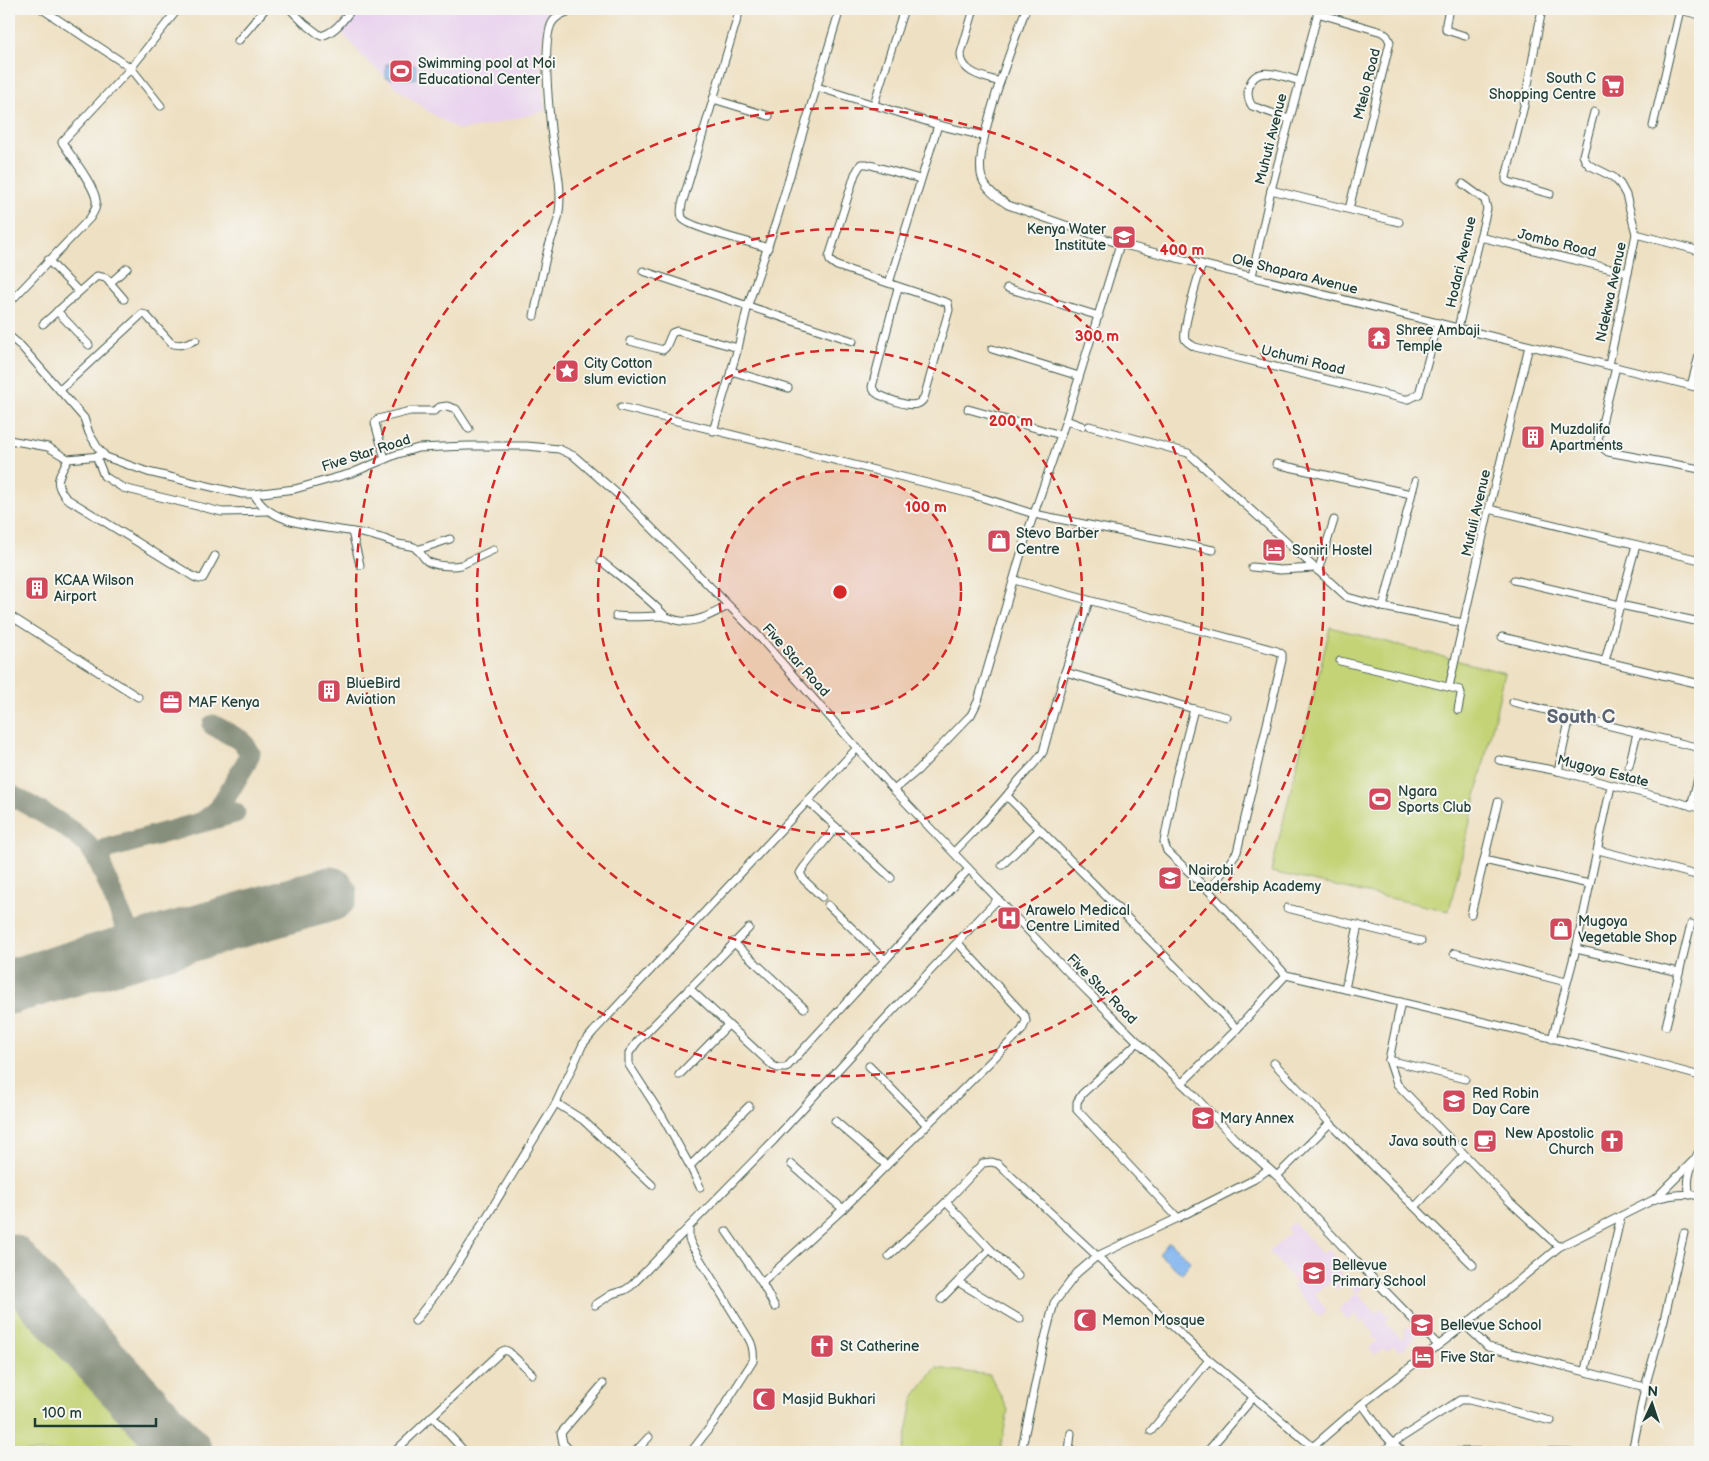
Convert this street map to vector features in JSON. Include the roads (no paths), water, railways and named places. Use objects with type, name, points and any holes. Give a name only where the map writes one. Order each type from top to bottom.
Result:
[{"type":"street","points":[[42,9],[131,68],[161,106]]},
{"type":"street","points":[[9,303],[90,218],[95,209],[96,199],[91,186],[62,142],[131,68],[178,9]]},
{"type":"street","points":[[238,41],[265,9]]},
{"type":"street","points":[[290,9],[321,36],[337,28],[352,9]]},
{"type":"street","points":[[534,316],[547,252],[559,213],[559,177],[551,130],[546,50],[549,29],[553,20],[564,13],[578,9]]},
{"type":"street","points":[[740,9],[682,204],[681,214],[685,220],[699,227],[768,248]]},
{"type":"street","points":[[713,431],[738,348],[748,305],[768,248],[840,9]]},
{"type":"street","points":[[874,104],[904,9]]},
{"type":"street","points":[[974,9],[960,60],[962,65],[972,72],[1000,82]]},
{"type":"street","name":"Ole Shapara Avenue","points":[[1026,9],[1000,82],[984,136],[980,174],[985,185],[999,199],[1041,217],[1120,244],[1700,388]]},
{"type":"street","points":[[1449,9],[1446,30],[1465,36]]},
{"type":"street","points":[[1542,9],[1524,106],[1506,180],[1550,194]]},
{"type":"street","points":[[1653,126],[1678,9],[1700,15]]},
{"type":"street","name":"Muhuti Avenue","points":[[1252,276],[1271,190],[1318,11]]},
{"type":"street","name":"Mtelo Road","points":[[1318,11],[1382,32],[1390,42],[1348,209]]},
{"type":"street","points":[[1289,119],[1252,106],[1248,97],[1249,87],[1252,80],[1257,76],[1268,73],[1300,81]]},
{"type":"street","points":[[817,87],[938,125],[984,136]]},
{"type":"street","points":[[713,99],[769,116]]},
{"type":"street","name":"Ndekwa Avenue","points":[[1594,112],[1584,155],[1585,160],[1589,165],[1613,177],[1620,184],[1626,196],[1636,234],[1598,439],[1603,448],[1608,452],[1700,468]]},
{"type":"street","points":[[889,283],[938,125]]},
{"type":"street","points":[[898,288],[872,387],[879,395],[908,404],[917,404],[921,403],[924,398],[950,310],[949,306],[946,302],[898,288],[889,283],[837,266],[830,260],[829,255],[855,174],[861,164],[920,179]]},
{"type":"street","name":"Hodari Avenue","points":[[1458,328],[1486,204],[1485,200],[1463,184]]},
{"type":"street","points":[[1271,190],[1399,222]]},
{"type":"street","points":[[1636,234],[1700,251]]},
{"type":"street","name":"Jombo Road","points":[[1480,237],[1628,273]]},
{"type":"street","points":[[894,790],[918,770],[971,715],[980,694],[1034,514],[1066,420],[1120,244]]},
{"type":"street","points":[[48,260],[78,292]]},
{"type":"street","name":"Uchumi Road","points":[[1202,264],[1186,324],[1185,337],[1187,342],[1195,346],[1409,399],[1415,397],[1422,388],[1438,323]]},
{"type":"street","points":[[110,283],[127,268]]},
{"type":"street","points":[[643,271],[853,340]]},
{"type":"street","points":[[43,324],[97,276],[106,278],[124,299]]},
{"type":"street","points":[[1007,288],[1099,316]]},
{"type":"street","points":[[57,311],[89,346]]},
{"type":"street","points":[[60,390],[142,314],[146,315],[171,343],[183,345],[196,340]]},
{"type":"street","points":[[630,341],[663,350],[675,330],[738,348]]},
{"type":"street","points":[[9,336],[21,346],[84,418],[98,448],[106,457]]},
{"type":"street","name":"Mufuli Avenue","points":[[1449,687],[1530,346]]},
{"type":"street","points":[[992,349],[1079,376]]},
{"type":"street","points":[[1691,386],[1700,352]]},
{"type":"street","points":[[731,371],[788,388]]},
{"type":"street","points":[[385,459],[375,423],[378,419],[410,411],[434,411],[440,407],[447,406],[456,409],[469,429]]},
{"type":"street","points":[[620,407],[971,494],[1034,514],[1213,550]]},
{"type":"street","points":[[968,410],[1061,435]]},
{"type":"street","points":[[1066,420],[1188,453],[1347,596],[1383,607],[1463,623]]},
{"type":"street","points":[[9,440],[48,448],[68,459],[58,480],[58,485],[66,498],[194,577],[203,578],[215,556]]},
{"type":"street","name":"Five Star Road","points":[[68,459],[96,456],[106,457],[148,472],[227,491],[254,494],[301,487],[352,473],[418,448],[528,446],[559,449],[566,452],[586,465],[622,498],[728,606],[786,666],[894,790],[969,869],[1138,1042],[1182,1083],[1235,1139],[1277,1176],[1438,1345]]},
{"type":"street","points":[[96,456],[104,476],[123,488],[222,512],[268,511]]},
{"type":"street","points":[[1276,464],[1411,494]]},
{"type":"street","points":[[1383,607],[1415,481]]},
{"type":"street","points":[[254,494],[268,511],[286,519],[378,537],[386,541],[413,547],[429,562],[455,566],[466,563],[493,550]]},
{"type":"street","points":[[1490,509],[1700,560]]},
{"type":"street","points":[[1317,569],[1334,520]]},
{"type":"street","points":[[352,532],[360,565]]},
{"type":"street","points":[[417,550],[450,538]]},
{"type":"street","points":[[1605,661],[1636,545]]},
{"type":"street","points":[[601,561],[656,605],[666,617]]},
{"type":"street","points":[[1252,567],[1280,570],[1317,569]]},
{"type":"street","points":[[1014,580],[1277,651],[1282,656],[1237,852],[1208,890]]},
{"type":"street","points":[[1514,580],[1620,606],[1700,622]]},
{"type":"street","points":[[954,852],[1037,762],[1042,752],[1065,672],[1089,601]]},
{"type":"street","points":[[616,616],[627,618],[666,617],[680,621],[695,621],[728,606]]},
{"type":"street","points":[[9,615],[138,697]]},
{"type":"street","points":[[1502,637],[1700,684]]},
{"type":"street","points":[[1340,661],[1460,690],[1458,710]]},
{"type":"street","points":[[1065,672],[1227,717]]},
{"type":"street","points":[[1513,702],[1700,748]]},
{"type":"street","points":[[1194,709],[1176,778],[1164,842],[1167,851],[1208,890],[1286,975],[1623,1055],[1700,1076]]},
{"type":"street","points":[[1558,771],[1570,716]]},
{"type":"street","points":[[1629,766],[1637,733]]},
{"type":"street","points":[[415,1321],[450,1274],[556,1103],[584,1044],[593,1032],[857,748]]},
{"type":"street","name":"Mugoya Estate","points":[[1499,760],[1558,771],[1700,808]]},
{"type":"street","points":[[1691,806],[1700,770]]},
{"type":"street","points":[[1552,1039],[1576,950],[1611,786]]},
{"type":"street","points":[[1007,796],[1237,1029]]},
{"type":"street","points":[[808,801],[891,878]]},
{"type":"street","points":[[1471,914],[1498,802]]},
{"type":"street","points":[[822,897],[804,880],[800,873],[836,828]]},
{"type":"street","points":[[1002,865],[1040,829]]},
{"type":"street","points":[[1598,850],[1700,876]]},
{"type":"street","points":[[1484,860],[1589,884]]},
{"type":"street","points":[[690,988],[773,1066],[782,1069],[786,1068],[969,869]]},
{"type":"street","points":[[595,1305],[612,1294],[631,1286],[774,1140],[998,899]]},
{"type":"street","points":[[828,904],[885,960]]},
{"type":"street","points":[[1288,908],[1421,941]]},
{"type":"street","points":[[1666,1026],[1691,924]]},
{"type":"street","points":[[1345,989],[1358,926]]},
{"type":"street","points":[[700,1187],[662,1116],[628,1065],[628,1057],[637,1042],[748,928]]},
{"type":"street","points":[[734,942],[804,1008]]},
{"type":"street","points":[[762,1283],[843,1209],[1022,1030],[1026,1021],[1025,1016],[958,943]]},
{"type":"street","points":[[1576,950],[1679,972]]},
{"type":"street","points":[[1454,953],[1566,982]]},
{"type":"street","points":[[1182,1083],[1237,1029],[1286,975]]},
{"type":"street","points":[[1401,1002],[1389,1060],[1397,1084],[1464,1155],[1559,1247]]},
{"type":"street","points":[[679,1075],[728,1025]]},
{"type":"street","points":[[1138,1042],[1082,1094],[1077,1102],[1077,1110],[1178,1218]]},
{"type":"street","points":[[1389,1060],[1465,1079]]},
{"type":"street","points":[[1274,1063],[1330,1123],[1472,1264]]},
{"type":"street","points":[[869,1066],[927,1125]]},
{"type":"street","points":[[556,1103],[583,1120],[652,1184]]},
{"type":"street","points":[[690,1166],[749,1106]]},
{"type":"street","points":[[835,1121],[886,1165]]},
{"type":"street","points":[[1277,1176],[1330,1123]]},
{"type":"street","points":[[1697,1194],[1688,1188],[1688,1177],[1700,1149]]},
{"type":"street","points":[[1415,1207],[1464,1155]]},
{"type":"street","points":[[1652,1201],[1694,1161]]},
{"type":"street","points":[[889,1256],[946,1202],[983,1163],[992,1162],[998,1164],[1209,1360],[1314,1447]]},
{"type":"street","points":[[791,1164],[843,1209]]},
{"type":"street","points":[[1021,1452],[1054,1303],[1077,1273],[1097,1256],[1178,1218],[1253,1180],[1269,1169]]},
{"type":"street","points":[[1307,1452],[1362,1404],[1465,1325],[1559,1247],[1652,1201],[1672,1196],[1697,1194]]},
{"type":"street","points":[[946,1202],[1018,1276]]},
{"type":"street","points":[[1584,1370],[1621,1216]]},
{"type":"street","points":[[689,1227],[689,1239],[692,1246],[749,1339],[754,1354],[753,1361],[714,1422],[690,1452]]},
{"type":"street","points":[[726,1231],[762,1283],[775,1307]]},
{"type":"street","points":[[1632,1452],[1645,1387],[1664,1320],[1684,1233]]},
{"type":"street","points":[[941,1299],[990,1249]]},
{"type":"street","points":[[958,1282],[1020,1319]]},
{"type":"street","points":[[1465,1325],[1488,1347],[1645,1387]]},
{"type":"street","points":[[394,1452],[501,1352],[505,1350],[509,1352],[532,1374]]},
{"type":"street","points":[[1151,1432],[1209,1360]]},
{"type":"street","points":[[571,1452],[563,1443],[561,1433],[603,1384]]},
{"type":"street","points":[[1207,1452],[1253,1398]]},
{"type":"street","points":[[1382,1452],[1460,1400],[1469,1400],[1551,1421]]},
{"type":"street","points":[[1362,1404],[1399,1450],[1405,1452]]},
{"type":"street","points":[[432,1416],[465,1452]]},
{"type":"street","points":[[1069,1452],[1071,1433]]},
{"type":"street","points":[[635,1452],[649,1437]]},
{"type":"street","points":[[1457,1452],[1571,1452]]},
{"type":"water","name":"Swimming pool at Moi Educational Center","points":[[386,64],[416,65],[416,79],[386,78]]},
{"type":"water","points":[[1169,1242],[1191,1261],[1182,1274],[1159,1254]]},
{"type":"place","name":"Swimming pool at Moi Educational Center","points":[[401,71]]},
{"type":"place","name":"South C Shopping Centre","points":[[1613,86]]},
{"type":"place","name":"Kenya Water Institute","points":[[1124,237]]},
{"type":"place","name":"Shree Ambaji Temple","points":[[1379,338]]},
{"type":"place","name":"City Cotton slum eviction","points":[[567,371]]},
{"type":"place","name":"Muzdalifa Apartments","points":[[1533,437]]},
{"type":"place","name":"Stevo Barber Centre","points":[[999,541]]},
{"type":"place","name":"Soniri Hostel","points":[[1274,550]]},
{"type":"place","name":"KCAA Wilson Airport","points":[[37,588]]},
{"type":"place","name":"BlueBird Aviation","points":[[329,691]]},
{"type":"place","name":"MAF Kenya","points":[[171,702]]},
{"type":"place","name":"Ngara Sports Club","points":[[1380,799]]},
{"type":"place","name":"Nairobi Leadership Academy","points":[[1170,878]]},
{"type":"place","name":"Arawelo Medical Centre Limited","points":[[1009,918]]},
{"type":"place","name":"Mugoya Vegetable Shop","points":[[1561,929]]},
{"type":"place","name":"Red Robin Day Care","points":[[1454,1101]]},
{"type":"place","name":"Mary Annex","points":[[1203,1118]]},
{"type":"place","name":"Java south c","points":[[1485,1141]]},
{"type":"place","name":"New Apostolic Church","points":[[1612,1141]]},
{"type":"place","name":"Bellevue Primary School","points":[[1314,1273]]},
{"type":"place","name":"Memon Mosque","points":[[1085,1320]]},
{"type":"place","name":"Bellevue School","points":[[1422,1325]]},
{"type":"place","name":"St Catherine","points":[[822,1346]]},
{"type":"place","name":"Five Star","points":[[1423,1357]]},
{"type":"place","name":"Masjid Bukhari","points":[[764,1399]]},
{"type":"district","name":"South C","points":[[1581,717]]}]
